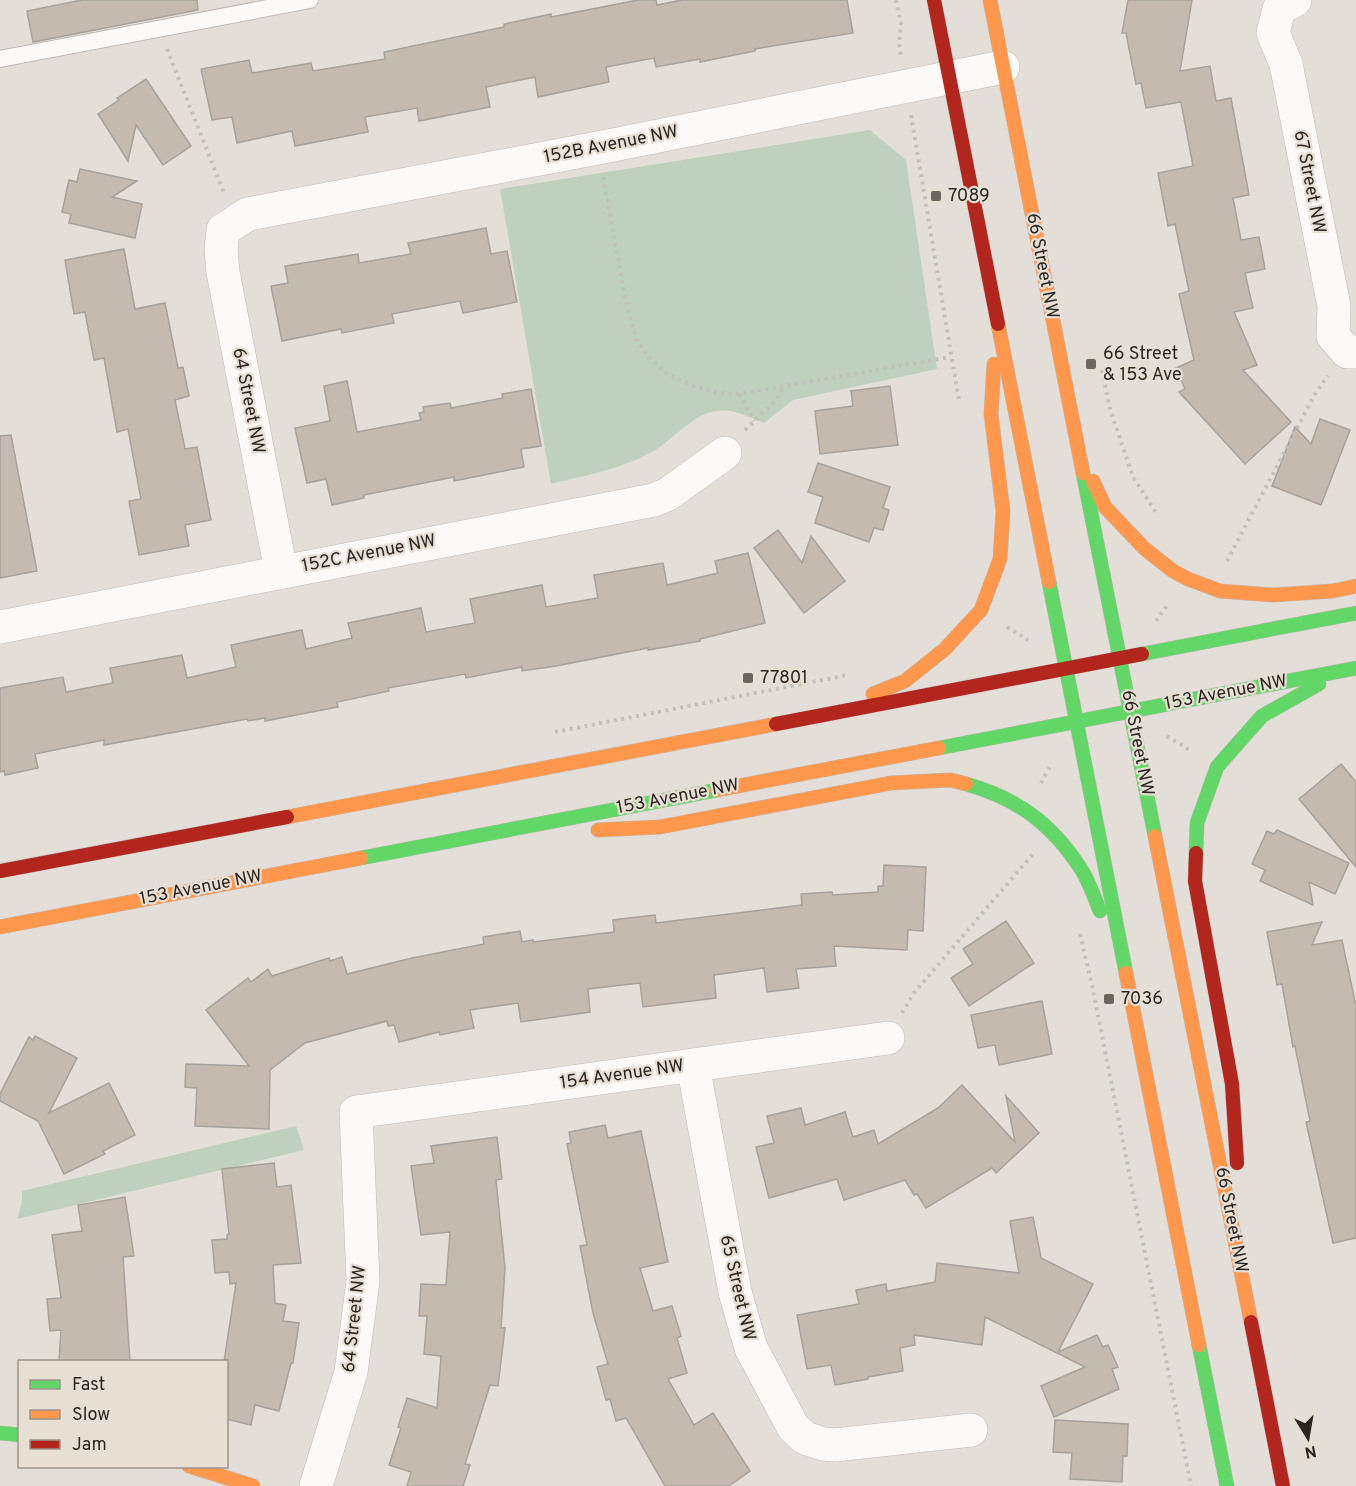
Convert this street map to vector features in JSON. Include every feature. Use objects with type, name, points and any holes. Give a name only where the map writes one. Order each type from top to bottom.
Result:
[{"type":"main road","points":[[934,0],[1227,1486]]},
{"type":"main road","name":"66 Street NW","points":[[990,0],[1283,1486]]},
{"type":"main road","points":[[819,716],[905,681],[945,649],[981,610],[1000,559],[1003,511],[992,414],[996,314]]},
{"type":"main road","points":[[1078,449],[1105,507],[1145,549],[1173,571],[1188,579],[1220,591],[1273,595],[1333,591],[1356,586]]},
{"type":"main road","points":[[0,870],[1356,613]]},
{"type":"main road","points":[[1244,1285],[1233,1084],[1195,881],[1197,823],[1217,767],[1262,716],[1314,686],[1356,670]]},
{"type":"main road","name":"153 Avenue NW","points":[[0,927],[1130,711],[1356,670]]},
{"type":"main road","points":[[473,836],[660,826],[891,783],[951,780],[985,789],[1027,809],[1051,829],[1082,870],[1123,959]]},
{"type":"main road","points":[[0,1434],[18,1435]]},
{"type":"main road","points":[[192,1468],[253,1486]]},
{"type":"street","name":"67 Street NW","points":[[1286,5],[1273,33],[1286,64],[1296,111],[1334,306],[1334,336],[1352,352]]},
{"type":"street","name":"152B Avenue NW","points":[[229,225],[248,214],[597,148],[1002,67]]},
{"type":"street","name":"64 Street NW","points":[[229,225],[221,249],[223,272],[282,571]]},
{"type":"street","name":"152C Avenue NW","points":[[0,627],[654,500],[668,494],[725,453]]},
{"type":"street","name":"154 Avenue NW","points":[[356,1112],[888,1038]]},
{"type":"street","name":"65 Street NW","points":[[693,1065],[735,1292],[751,1348],[793,1427],[805,1438],[835,1445],[971,1430]]},
{"type":"street","name":"64 Street NW","points":[[316,1486],[351,1372],[363,1281],[356,1112]]},
{"type":"lane","points":[[0,57],[310,0]]},
{"type":"path","points":[[896,0],[901,24],[899,43]]},
{"type":"path","points":[[159,29],[229,225]]},
{"type":"path","points":[[915,134],[950,357],[962,412]]},
{"type":"path","points":[[597,148],[625,297],[636,339],[649,357],[667,374],[693,386],[718,393],[739,394],[950,357]]},
{"type":"path","points":[[1225,564],[1316,392],[1352,352]]},
{"type":"path","points":[[1102,370],[1110,410],[1133,477],[1158,515]]},
{"type":"path","points":[[725,453],[776,401],[785,386]]},
{"type":"path","points":[[739,394],[754,421]]},
{"type":"path","points":[[1151,626],[1172,600]]},
{"type":"path","points":[[1004,625],[1037,646]]},
{"type":"path","points":[[552,732],[854,674]]},
{"type":"path","points":[[1038,788],[1053,762]]},
{"type":"path","points":[[888,1038],[913,994],[1033,854],[1040,863]]},
{"type":"path","points":[[1078,928],[1094,996],[1191,1486]]},
{"type":"green space","points":[[870,130],[906,160],[937,369],[793,400],[764,423],[729,411],[707,413],[643,457],[604,471],[551,484],[500,189]]},
{"type":"green space","points":[[296,1126],[304,1150],[17,1219],[22,1202],[22,1191]]},
{"type":"building","points":[[82,0],[197,0],[198,10],[33,42],[27,11]]},
{"type":"building","points":[[638,0],[656,0],[657,5],[682,0],[847,0],[853,33],[755,49],[755,51],[700,62],[700,59],[656,67],[654,58],[606,67],[609,82],[538,97],[535,77],[486,87],[490,107],[419,121],[417,108],[365,117],[368,132],[295,146],[292,131],[237,143],[232,117],[212,120],[201,69],[249,60],[252,73],[311,63],[313,71],[385,59],[384,52],[504,27],[504,24]]},
{"type":"building","points":[[1128,0],[1192,0],[1180,71],[1210,66],[1216,101],[1231,98],[1249,195],[1233,198],[1241,240],[1259,237],[1265,269],[1245,273],[1253,308],[1234,312],[1257,365],[1243,370],[1291,422],[1245,464],[1179,392],[1185,389],[1176,368],[1194,360],[1179,294],[1189,291],[1175,224],[1168,226],[1158,173],[1193,166],[1181,102],[1146,108],[1141,83],[1136,84],[1126,33],[1122,33]]},
{"type":"building","points":[[146,79],[191,146],[163,165],[136,125],[128,161],[98,114]]},
{"type":"building","points":[[80,169],[137,181],[112,197],[142,204],[135,238],[69,223],[71,214],[62,212],[69,180],[77,182]]},
{"type":"building","points":[[486,228],[491,254],[507,251],[517,302],[463,313],[460,301],[392,314],[394,323],[342,333],[341,329],[282,341],[271,286],[288,283],[285,266],[358,254],[359,263],[411,254],[408,243]]},
{"type":"building","points":[[124,249],[135,309],[165,303],[178,368],[183,367],[189,396],[175,400],[185,449],[197,447],[211,520],[185,525],[189,546],[139,555],[129,501],[141,499],[128,429],[117,432],[104,358],[94,360],[85,312],[74,314],[65,260]]},
{"type":"building","points":[[347,381],[357,432],[421,420],[419,413],[424,412],[423,407],[450,403],[451,408],[503,398],[502,394],[531,389],[541,446],[521,449],[524,467],[454,481],[454,477],[364,495],[364,498],[332,505],[326,479],[307,483],[295,428],[330,421],[324,386]]},
{"type":"building","points":[[890,386],[898,445],[820,454],[815,411],[853,406],[851,391]]},
{"type":"building","points":[[1320,419],[1350,430],[1321,505],[1272,486],[1295,427],[1311,444]]},
{"type":"building","points":[[11,435],[37,571],[0,578],[0,436]]},
{"type":"building","points":[[818,463],[890,487],[883,508],[889,510],[883,530],[874,528],[869,542],[815,523],[823,497],[808,492]]},
{"type":"building","points":[[778,530],[802,563],[811,536],[845,581],[804,613],[754,548]]},
{"type":"building","points":[[748,553],[765,623],[700,639],[700,641],[648,650],[648,648],[556,666],[522,671],[522,667],[466,678],[465,674],[388,688],[389,691],[337,702],[338,707],[265,721],[265,718],[248,721],[247,719],[104,745],[104,740],[35,754],[38,768],[5,775],[4,771],[0,772],[0,688],[63,677],[66,692],[113,683],[110,668],[182,655],[187,678],[236,667],[231,645],[302,630],[306,649],[352,638],[348,623],[421,608],[426,632],[475,623],[470,599],[542,585],[546,607],[598,598],[594,575],[663,563],[667,585],[718,573],[715,561]]},
{"type":"building","points":[[1341,764],[1356,782],[1356,867],[1299,799]]},
{"type":"building","points":[[1277,830],[1349,863],[1335,894],[1309,882],[1313,905],[1260,881],[1265,870],[1252,864],[1267,831],[1274,834]]},
{"type":"building","points":[[884,865],[926,867],[923,931],[908,930],[907,950],[834,946],[836,966],[796,969],[799,988],[767,992],[764,968],[714,975],[716,998],[643,1007],[640,983],[588,989],[590,1012],[521,1022],[518,1003],[470,1010],[474,1028],[440,1035],[439,1032],[399,1042],[394,1025],[388,1026],[387,1021],[305,1043],[270,1070],[269,1129],[195,1126],[197,1088],[185,1087],[186,1064],[249,1066],[206,1010],[248,978],[251,982],[268,969],[272,976],[329,958],[330,961],[342,957],[347,974],[484,944],[483,937],[520,931],[522,942],[533,940],[533,942],[614,932],[613,920],[655,915],[656,923],[802,905],[801,894],[832,892],[833,895],[878,892],[878,886],[883,886]]},
{"type":"building","points":[[1006,921],[1034,963],[969,1006],[951,978],[973,964],[963,949]]},
{"type":"building","points":[[1322,922],[1312,945],[1342,940],[1356,1006],[1356,1238],[1333,1243],[1306,1122],[1310,1121],[1295,1046],[1293,1047],[1282,984],[1277,985],[1267,932]]},
{"type":"building","points":[[1042,1001],[1052,1054],[999,1065],[995,1045],[978,1048],[971,1015]]},
{"type":"building","points":[[35,1036],[77,1058],[49,1113],[109,1083],[135,1135],[103,1151],[105,1154],[64,1174],[38,1121],[0,1101],[0,1094],[29,1037],[33,1040]]},
{"type":"building","points":[[962,1085],[1015,1142],[1006,1096],[1039,1133],[996,1173],[992,1168],[926,1208],[917,1194],[914,1195],[905,1180],[844,1200],[837,1179],[769,1198],[756,1147],[774,1143],[767,1116],[801,1108],[805,1125],[845,1112],[853,1137],[874,1130],[878,1144],[938,1108]]},
{"type":"building","points":[[605,1125],[608,1138],[641,1131],[668,1262],[640,1268],[653,1311],[672,1306],[681,1336],[677,1338],[687,1373],[668,1379],[694,1425],[713,1413],[750,1471],[729,1486],[665,1486],[626,1418],[616,1421],[610,1399],[606,1400],[597,1367],[608,1364],[593,1313],[580,1246],[587,1245],[567,1144],[571,1143],[569,1132]]},
{"type":"building","points":[[497,1137],[502,1179],[496,1180],[505,1268],[501,1328],[505,1328],[498,1386],[490,1385],[465,1464],[470,1465],[463,1486],[407,1486],[411,1472],[389,1465],[401,1428],[398,1427],[407,1398],[437,1408],[441,1356],[424,1354],[427,1316],[419,1316],[421,1284],[446,1285],[450,1232],[421,1235],[411,1166],[434,1163],[431,1146]]},
{"type":"building","points":[[274,1163],[277,1187],[291,1185],[301,1263],[273,1265],[275,1303],[286,1305],[283,1321],[299,1323],[293,1363],[291,1363],[279,1411],[255,1405],[251,1425],[228,1419],[228,1360],[224,1360],[236,1283],[230,1284],[229,1272],[215,1273],[212,1240],[227,1239],[229,1234],[222,1169]]},
{"type":"building","points":[[125,1197],[134,1256],[123,1257],[130,1360],[59,1360],[61,1330],[50,1331],[47,1299],[61,1298],[52,1235],[82,1231],[78,1205]]},
{"type":"building","points":[[1033,1217],[1041,1258],[1093,1284],[1058,1352],[1097,1335],[1103,1347],[1108,1345],[1118,1367],[1112,1369],[1119,1389],[1054,1417],[1041,1386],[1085,1367],[985,1317],[982,1345],[914,1335],[915,1345],[900,1348],[903,1371],[835,1385],[831,1365],[807,1369],[797,1315],[859,1304],[856,1290],[886,1284],[887,1291],[935,1282],[937,1263],[1019,1273],[1010,1221]]},
{"type":"building","points":[[1055,1420],[1128,1424],[1127,1456],[1123,1456],[1122,1482],[1070,1479],[1072,1453],[1053,1452]]},
{"type":"traffic: fast","points":[[1083,473],[1155,836]]},
{"type":"traffic: fast","points":[[1049,582],[1126,973]]},
{"type":"traffic: fast","points":[[1142,654],[1356,613]]},
{"type":"traffic: fast","points":[[939,748],[1356,668]]},
{"type":"traffic: fast","points":[[1196,853],[1197,823],[1217,767],[1262,716],[1319,684]]},
{"type":"traffic: fast","points":[[966,784],[1017,805],[1045,826],[1070,853],[1081,869],[1100,911]]},
{"type":"traffic: fast","points":[[361,858],[717,790]]},
{"type":"traffic: fast","points":[[1199,1345],[1227,1486]]},
{"type":"traffic: fast","points":[[0,1433],[18,1435]]},
{"type":"traffic: slow","points":[[990,0],[1083,473]]},
{"type":"traffic: slow","points":[[998,324],[1049,582]]},
{"type":"traffic: slow","points":[[873,694],[905,681],[945,649],[981,610],[1000,559],[1003,511],[991,414],[994,364]]},
{"type":"traffic: slow","points":[[1093,481],[1105,507],[1145,549],[1173,571],[1188,579],[1220,591],[1273,595],[1333,591],[1356,586]]},
{"type":"traffic: slow","points":[[287,817],[776,724]]},
{"type":"traffic: slow","points":[[717,790],[939,748]]},
{"type":"traffic: slow","points":[[598,830],[660,827],[891,783],[951,780],[966,784]]},
{"type":"traffic: slow","points":[[1155,836],[1251,1322]]},
{"type":"traffic: slow","points":[[0,927],[361,858]]},
{"type":"traffic: slow","points":[[1126,973],[1199,1345]]},
{"type":"traffic: slow","points":[[195,1468],[253,1486]]},
{"type":"traffic: jam","points":[[934,0],[998,324]]},
{"type":"traffic: jam","points":[[776,724],[1142,654]]},
{"type":"traffic: jam","points":[[0,871],[287,817]]},
{"type":"traffic: jam","points":[[1196,853],[1195,881],[1232,1084],[1237,1163]]},
{"type":"traffic: jam","points":[[1251,1322],[1283,1486]]},
{"type":"place","name":"7089","points":[[936,196]]},
{"type":"place","name":"66 Street & 153 Ave","points":[[1091,364]]},
{"type":"place","name":"77801","points":[[748,678]]},
{"type":"place","name":"7036","points":[[1109,999]]}]
